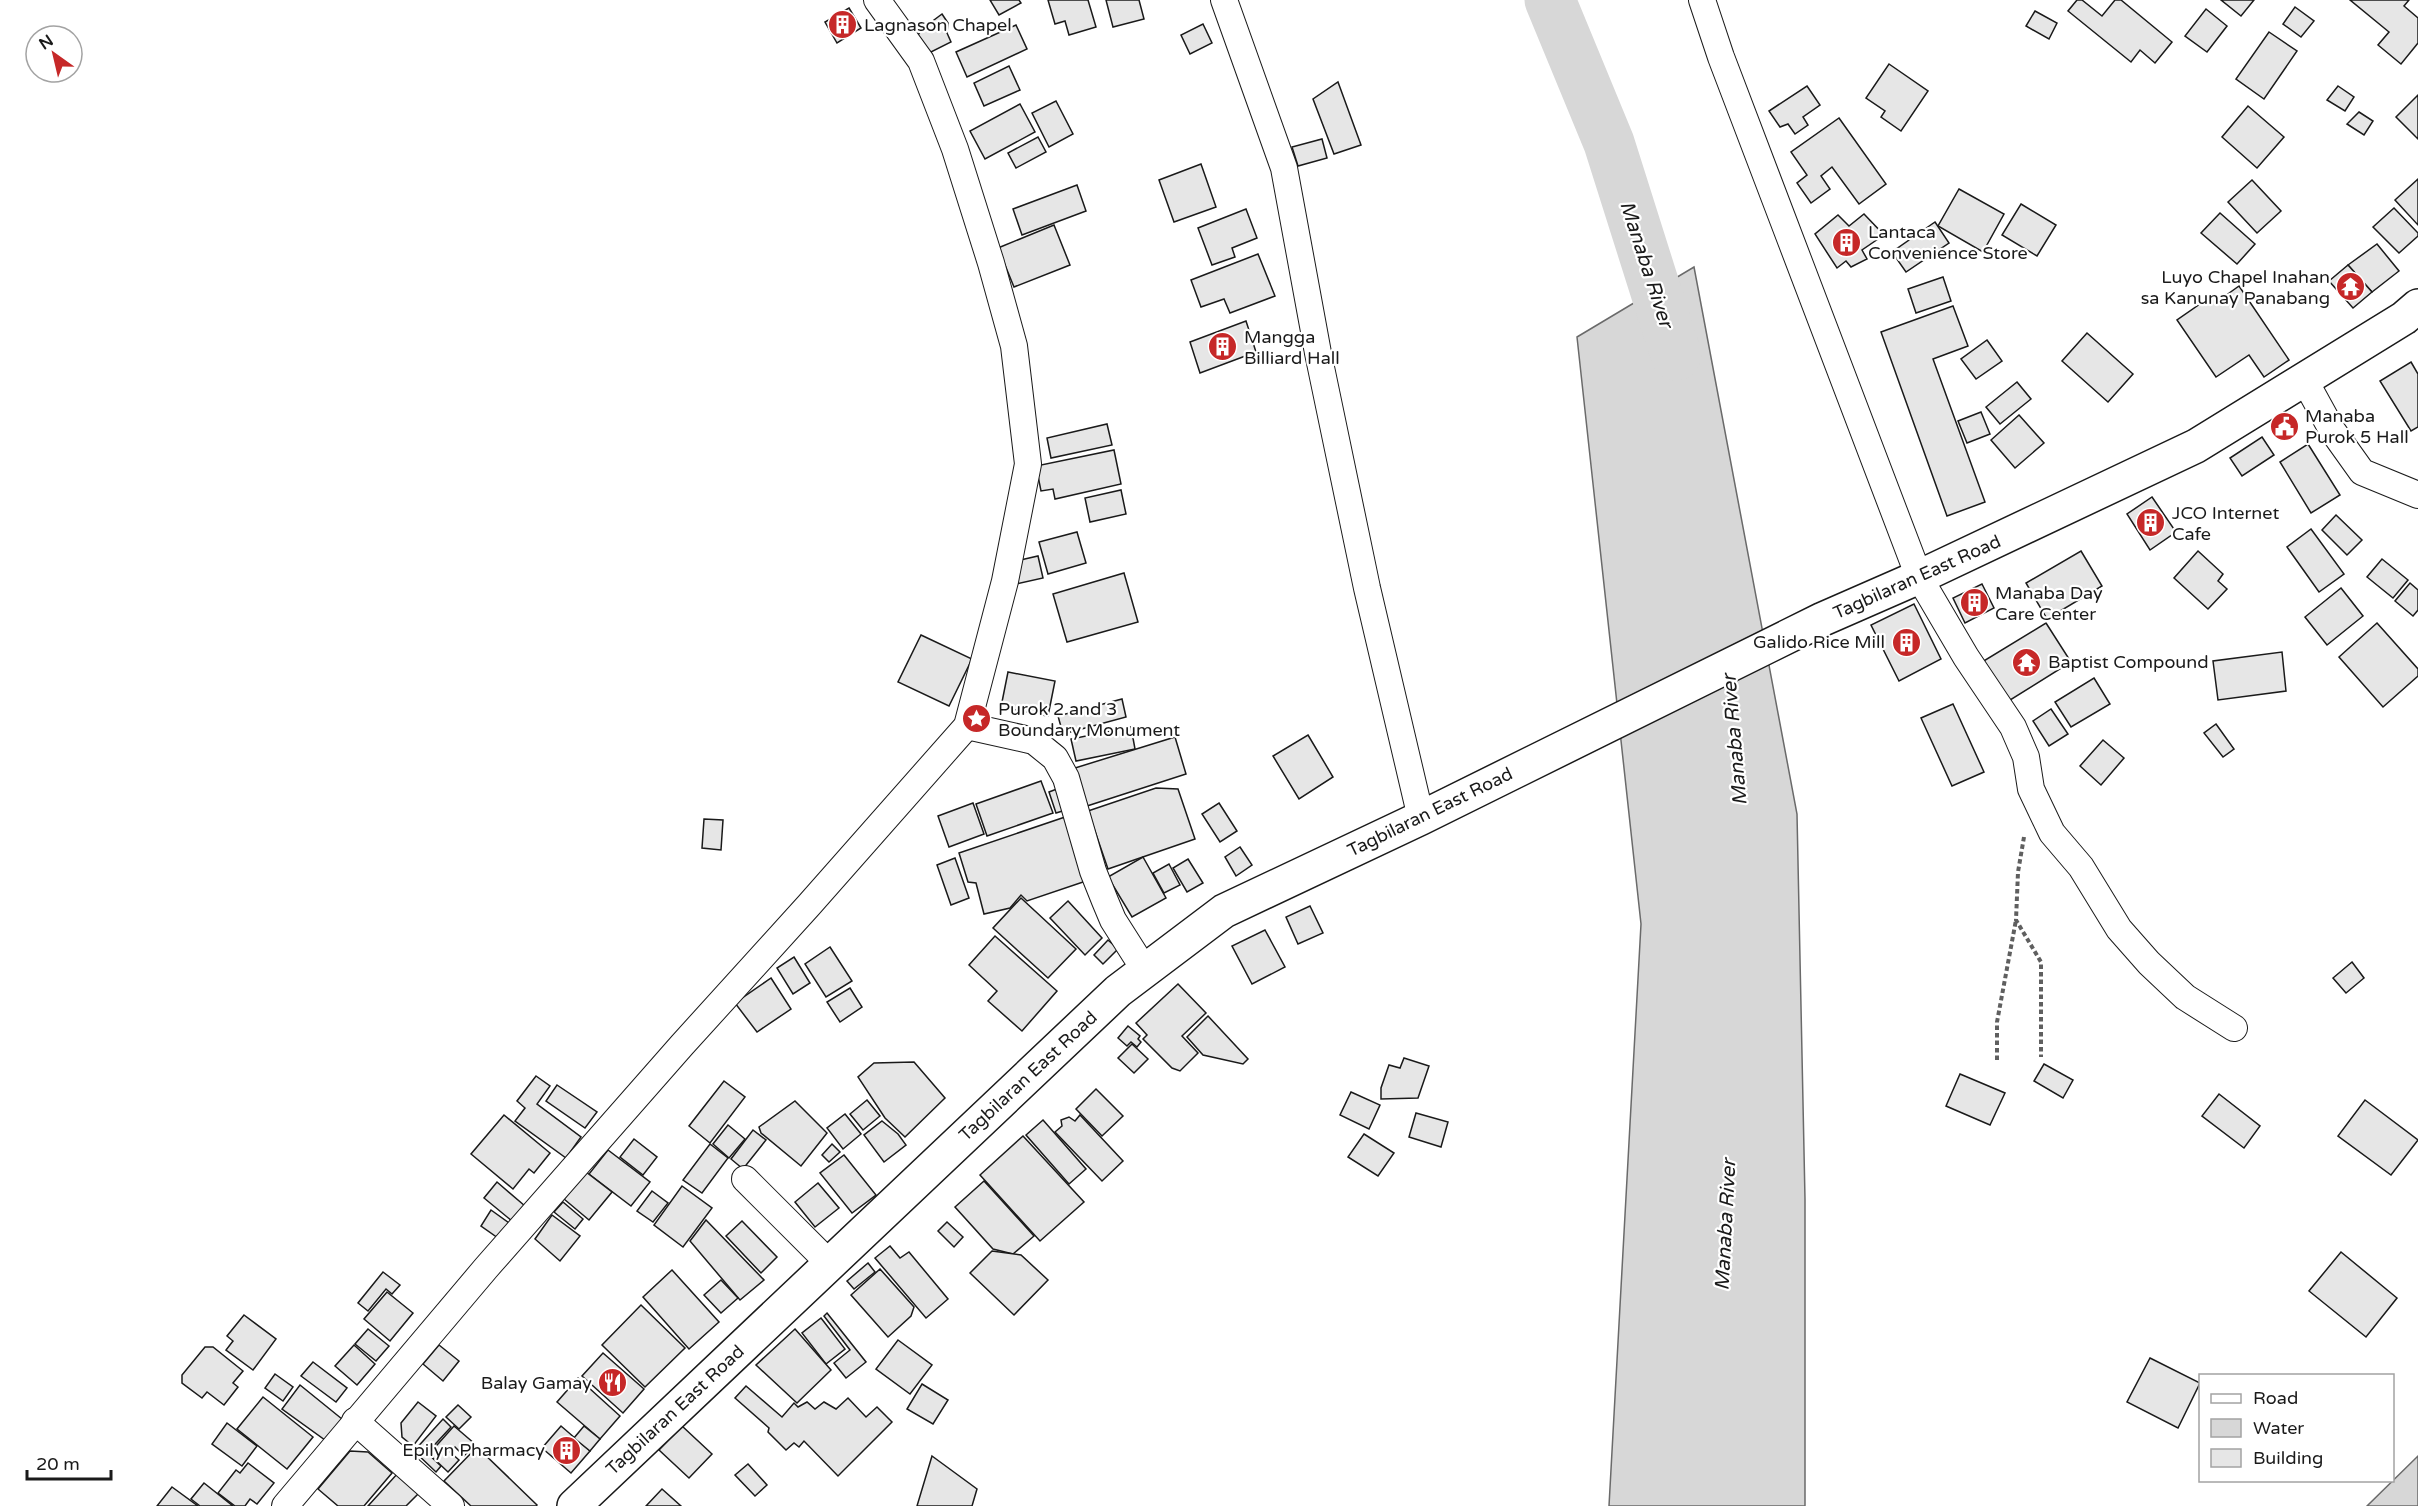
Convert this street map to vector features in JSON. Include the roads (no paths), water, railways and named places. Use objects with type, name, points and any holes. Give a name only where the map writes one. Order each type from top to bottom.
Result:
[{"type":"main road","name":"Tagbilaran East Road","points":[[574,1506],[1118,991],[1224,911],[1430,813],[1823,620],[2196,447],[2404,318],[2418,306]]},
{"type":"street","points":[[285,1506],[355,1421],[682,1045],[967,726],[1005,581],[1028,464],[1016,357],[988,251],[954,149],[921,61],[877,0]]},
{"type":"street","points":[[1224,0],[1284,168],[1318,353],[1367,588],[1430,813]]},
{"type":"street","points":[[1702,0],[1737,99],[1919,577],[1966,657],[2013,727],[2026,757],[2031,789],[2052,833],[2081,867],[2119,929],[2149,963],[2185,997],[2234,1028]]},
{"type":"street","points":[[2304,379],[2332,430],[2362,472],[2418,495]]},
{"type":"street","points":[[967,726],[1034,741],[1055,758],[1066,778],[1093,871],[1113,920],[1146,972]]},
{"type":"street","points":[[745,1179],[830,1264]]},
{"type":"street","points":[[355,1421],[451,1506]]},
{"type":"water","points":[[1694,267],[1797,814],[1805,1199],[1805,1506],[1609,1506],[1641,924],[1577,337]]},
{"type":"water","points":[[2418,1456],[2418,1506],[2367,1506],[2394,1482]]},
{"type":"waterway","name":"Manaba River","points":[[1550,0],[1609,143],[1676,355]]},
{"type":"place","name":"Lagnason Chapel","points":[[843,25]]},
{"type":"place","name":"Lantaca Convenience Store","points":[[1847,242]]},
{"type":"place","name":"Luyo Chapel Inahan sa Kanunay Panabang","points":[[2351,287]]},
{"type":"place","name":"Mangga Billiard Hall","points":[[1223,347]]},
{"type":"place","name":"Manaba Purok 5 Hall","points":[[2284,426]]},
{"type":"place","name":"JCO Internet Cafe","points":[[2151,523]]},
{"type":"place","name":"Manaba Day Care Center","points":[[1974,603]]},
{"type":"place","name":"Galido Rice Mill","points":[[1906,642]]},
{"type":"place","name":"Baptist Compound","points":[[2027,662]]},
{"type":"place","name":"Purok 2 and 3 Boundary Monument","points":[[977,719]]},
{"type":"place","name":"Balay Gamay","points":[[613,1383]]},
{"type":"place","name":"Epilyn Pharmacy","points":[[566,1450]]}]
